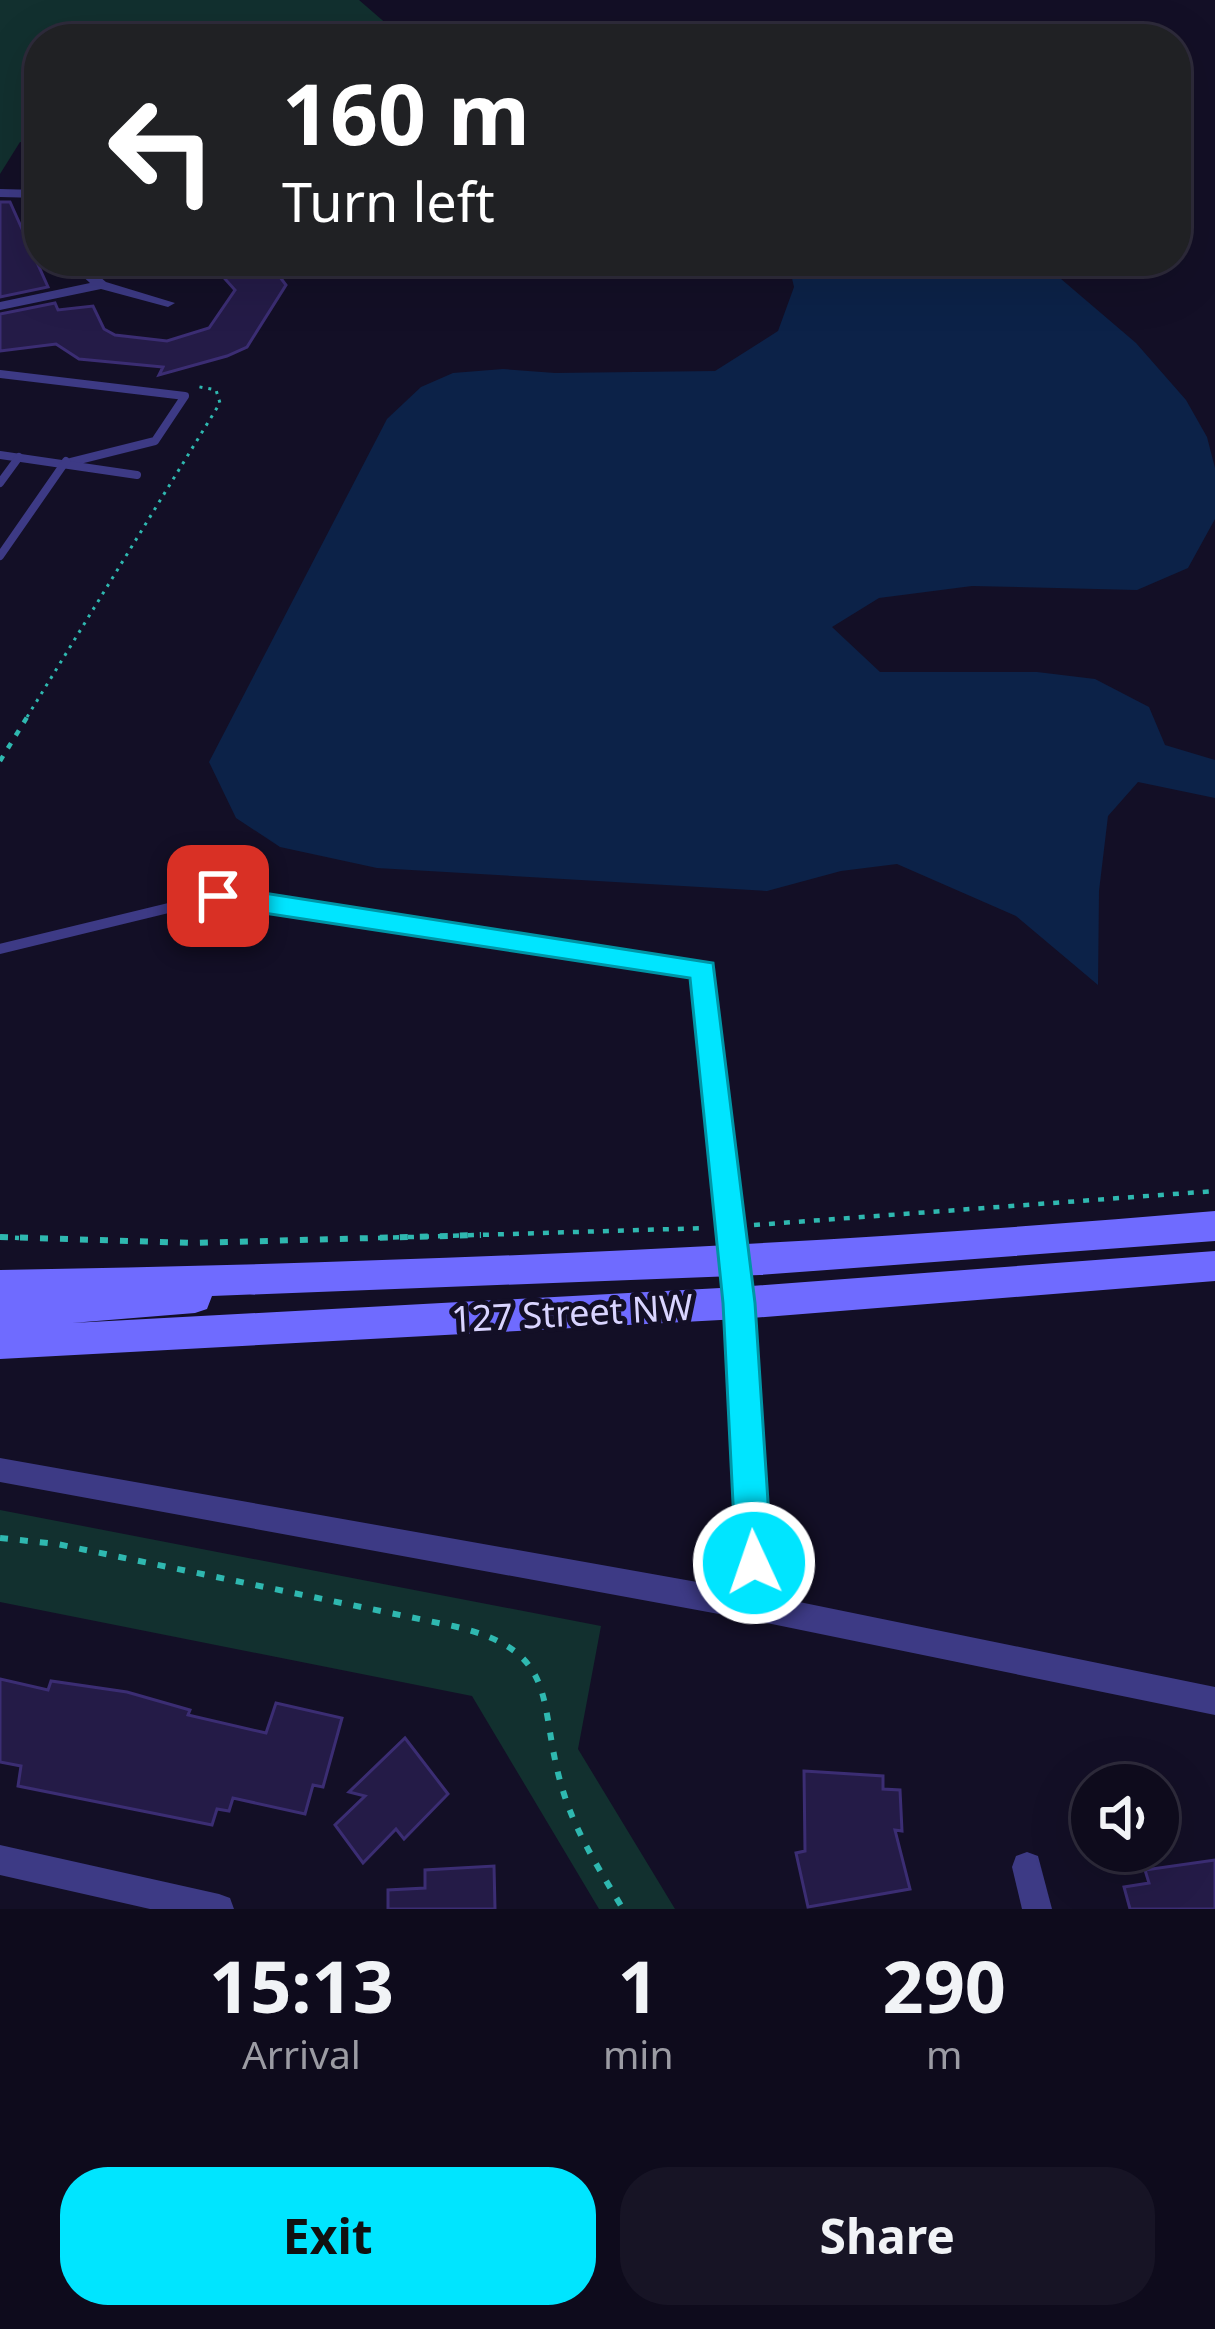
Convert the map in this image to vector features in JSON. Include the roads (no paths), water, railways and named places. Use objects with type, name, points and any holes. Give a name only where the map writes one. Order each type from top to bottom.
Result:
[{"type":"main road","name":"127 Street NW","points":[[0,1285],[734,1262],[950,1251],[1215,1226]]},
{"type":"main road","name":"127 Street NW","points":[[0,1343],[739,1303],[1215,1266]]},
{"type":"main road","points":[[0,1313],[127,1306],[392,1274]]},
{"type":"street","points":[[90,276],[101,285],[168,303]]},
{"type":"street","points":[[0,306],[101,285]]},
{"type":"street","points":[[728,1226],[739,1303],[757,1606]]},
{"type":"street","points":[[0,1470],[757,1606],[1215,1701]]},
{"type":"street","points":[[0,1860],[219,1909]]},
{"type":"street","points":[[1027,1867],[1036,1909]]},
{"type":"lane","points":[[0,374],[185,396],[155,441],[68,461],[0,556]]},
{"type":"lane","points":[[0,455],[68,461],[137,476]]},
{"type":"lane","points":[[0,483],[19,457]]},
{"type":"lane","points":[[0,949],[218,896],[703,970],[728,1226]]},
{"type":"water","points":[[791,276],[1058,276],[1136,343],[1186,400],[1207,437],[1215,468],[1215,519],[1188,568],[1137,590],[972,586],[879,598],[832,627],[880,672],[1037,672],[1095,679],[1149,707],[1165,745],[1215,760],[1215,798],[1138,782],[1108,816],[1099,891],[1098,985],[1016,916],[897,864],[841,871],[767,891],[377,868],[280,847],[236,818],[209,762],[387,419],[421,387],[453,373],[503,369],[715,371],[778,331],[794,287]]}]
